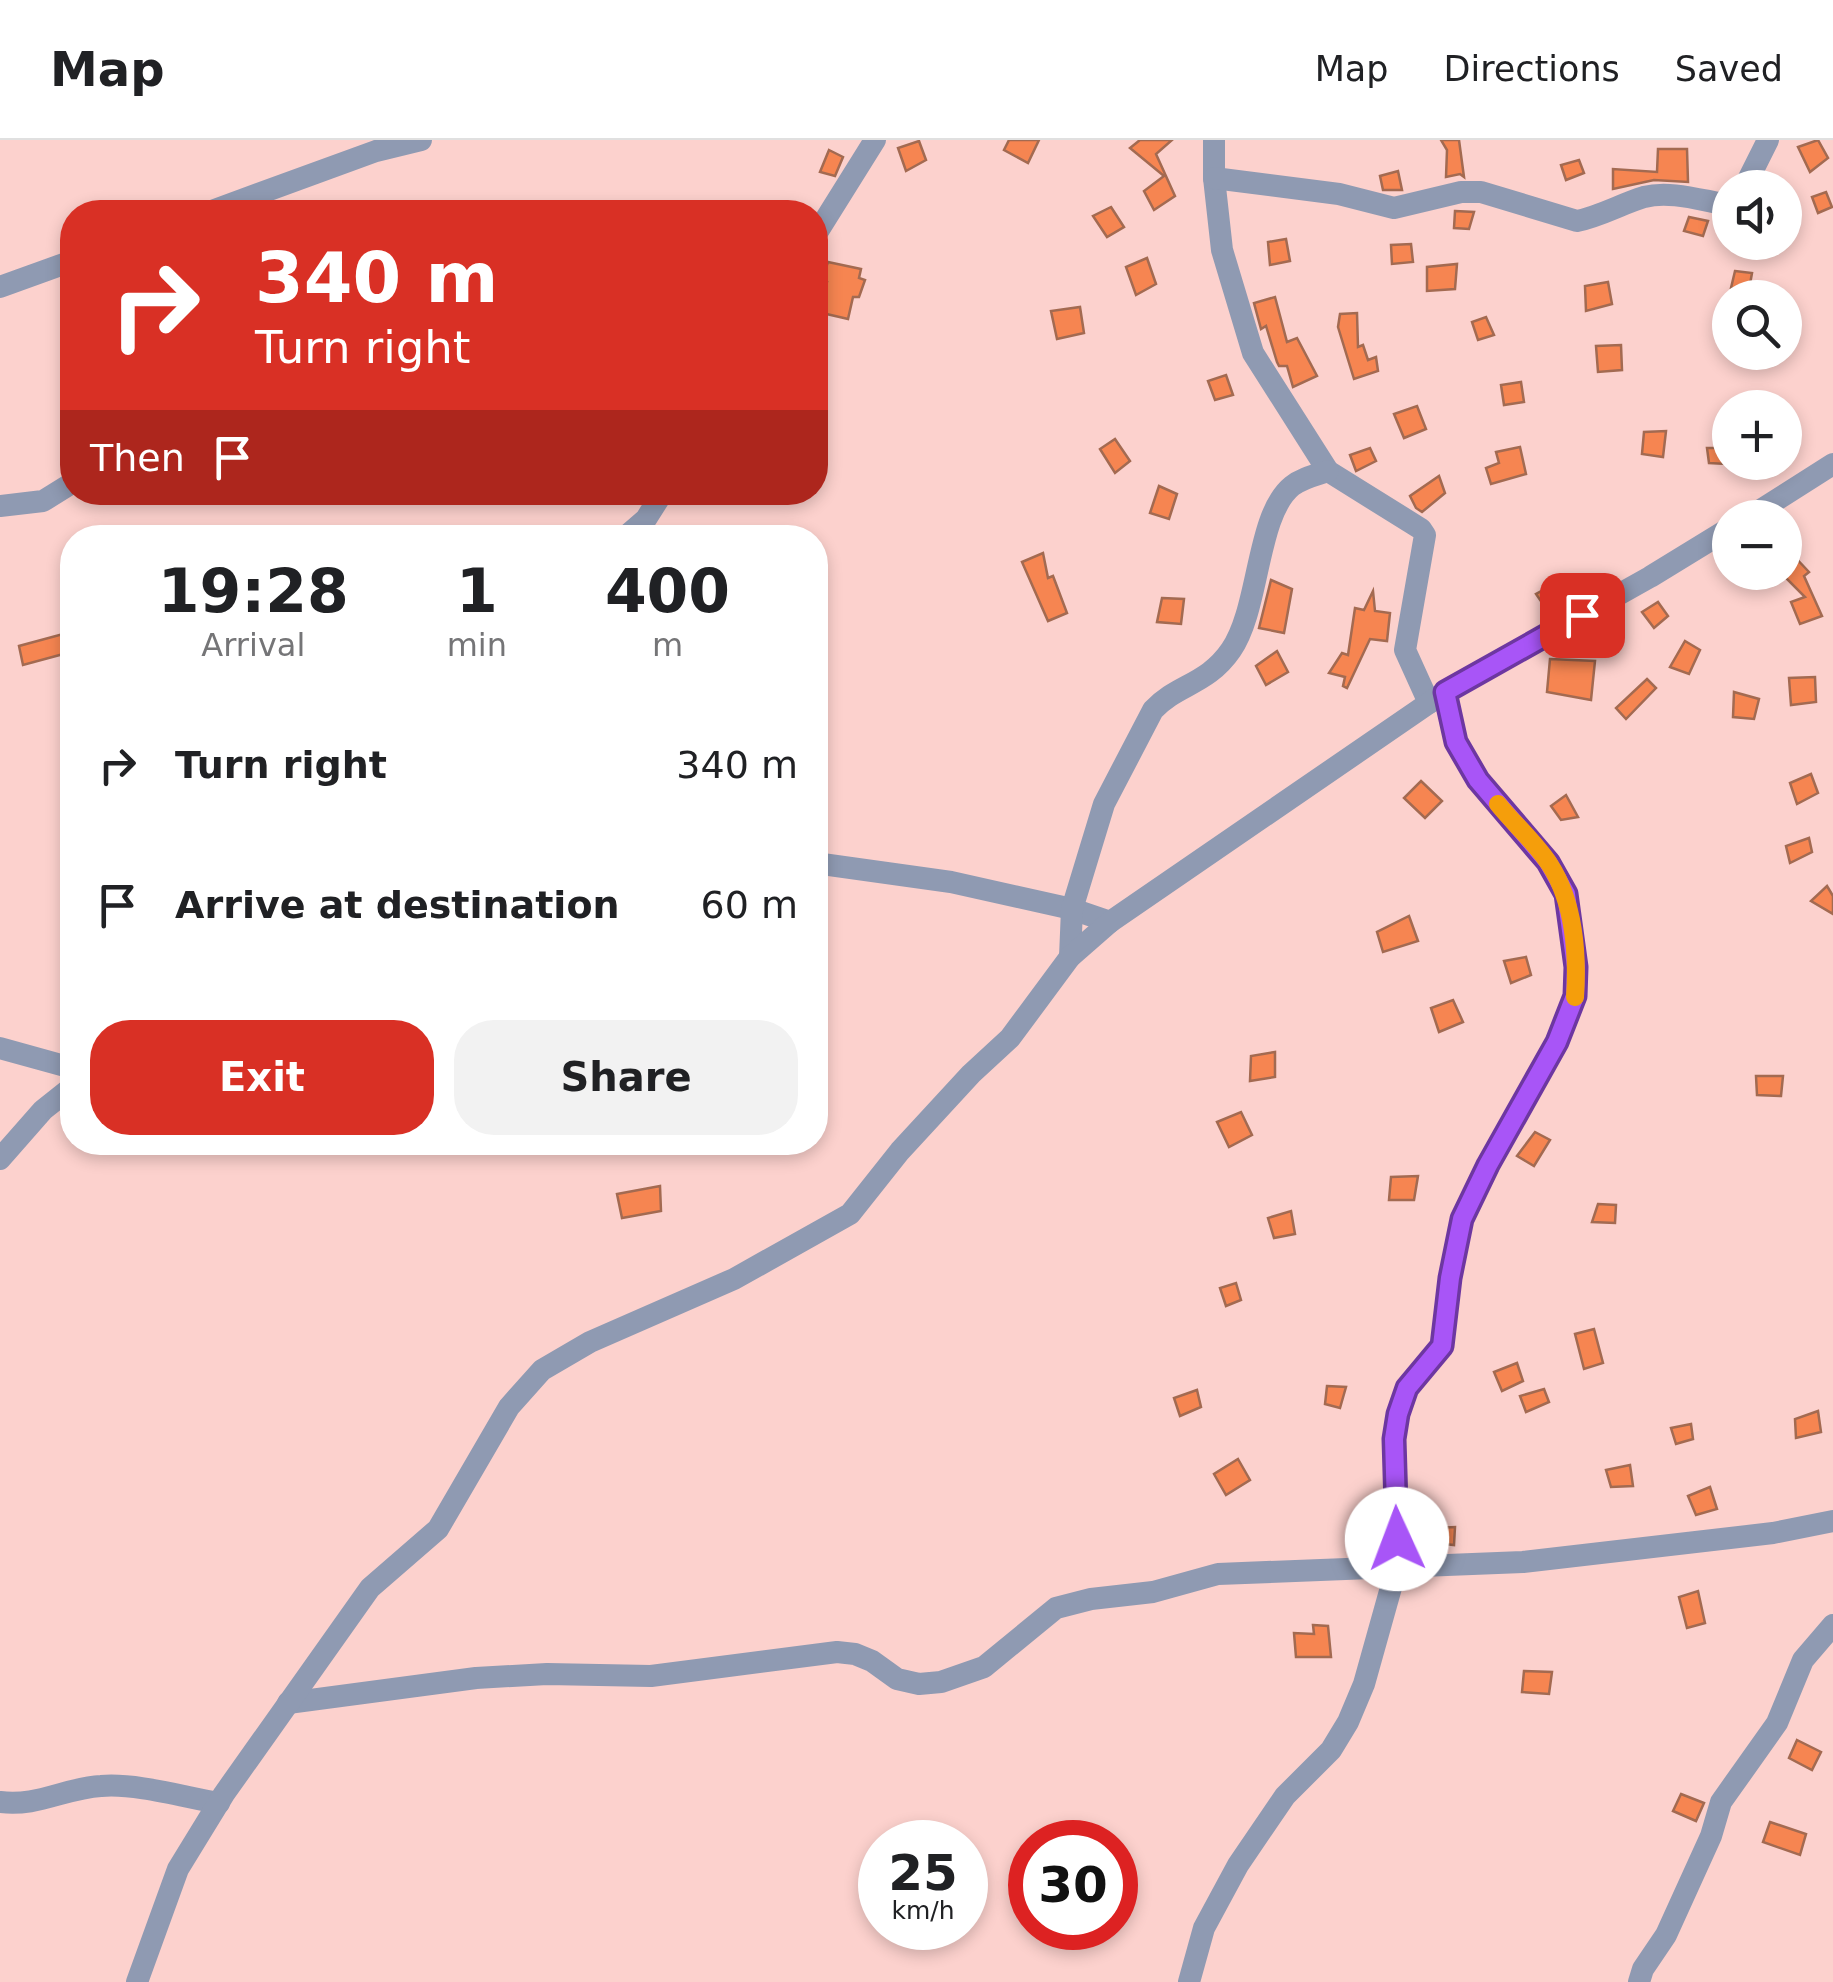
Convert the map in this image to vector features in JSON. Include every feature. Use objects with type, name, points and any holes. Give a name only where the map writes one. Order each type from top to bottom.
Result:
[{"type":"street","points":[[241,200],[376,150],[421,140]]},
{"type":"street","points":[[828,212],[875,140]]},
{"type":"street","points":[[1189,1982],[1204,1928],[1238,1865],[1285,1796],[1331,1750],[1364,1684],[1397,1539],[1394,1439],[1398,1414],[1407,1388],[1442,1346],[1462,1219],[1557,1042],[1575,996],[1576,967],[1566,894],[1548,862],[1478,780],[1437,697],[1405,650],[1425,535],[1328,471],[1253,354],[1222,250],[1214,140]]},
{"type":"street","points":[[1753,170],[1768,140]]},
{"type":"street","points":[[1214,178],[1338,194],[1394,208],[1460,192],[1480,192],[1577,221],[1646,196],[1712,202]]},
{"type":"street","points":[[0,287],[60,265]]},
{"type":"street","points":[[1776,500],[1833,464]]},
{"type":"street","points":[[1070,958],[1072,909],[1104,804],[1153,710],[1161,700],[1204,680],[1231,650],[1247,619],[1259,559],[1280,499],[1298,482],[1328,471]]},
{"type":"street","points":[[0,506],[42,501],[60,491]]},
{"type":"street","points":[[639,525],[655,505]]},
{"type":"street","points":[[136,1982],[178,1869],[219,1803],[370,1588],[438,1530],[509,1407],[542,1370],[590,1342],[734,1280],[850,1214],[900,1151],[1010,1038],[1070,958],[1110,922],[1437,697],[1712,539]]},
{"type":"street","points":[[828,865],[951,882],[1072,909],[1110,922]]},
{"type":"street","points":[[0,1048],[60,1065]]},
{"type":"street","points":[[0,1159],[60,1096]]},
{"type":"street","points":[[288,1704],[476,1678],[547,1674],[651,1676],[837,1652],[872,1661],[897,1679],[918,1684],[941,1682],[984,1667],[1040,1619],[1072,1602],[1153,1592],[1218,1574],[1523,1562],[1773,1533],[1833,1520]]},
{"type":"street","points":[[1639,1982],[1643,1968],[1666,1935],[1711,1836],[1721,1802],[1777,1723],[1803,1660],[1833,1625]]},
{"type":"street","points":[[0,1802],[26,1804],[107,1785],[219,1803]]},
{"type":"building","points":[[1009,140],[1039,140],[1028,163],[1004,150]]},
{"type":"building","points":[[1140,140],[1172,140],[1156,154],[1175,196],[1154,210],[1144,191],[1164,176],[1130,148]]},
{"type":"building","points":[[1441,140],[1459,140],[1464,177],[1446,177],[1447,150]]},
{"type":"building","points":[[1818,140],[1828,158],[1810,172],[1798,147]]},
{"type":"building","points":[[919,141],[926,160],[906,171],[898,148]]},
{"type":"building","points":[[1658,149],[1687,149],[1688,182],[1654,180],[1613,189],[1613,169],[1657,172]]},
{"type":"building","points":[[829,150],[843,157],[835,176],[820,172]]},
{"type":"building","points":[[1579,160],[1584,173],[1566,180],[1561,165]]},
{"type":"building","points":[[1398,171],[1402,190],[1383,190],[1380,176]]},
{"type":"building","points":[[1826,192],[1832,207],[1818,213],[1812,197]]},
{"type":"building","points":[[1111,207],[1124,227],[1107,237],[1093,216]]},
{"type":"building","points":[[1455,211],[1474,212],[1469,229],[1454,228]]},
{"type":"building","points":[[1689,217],[1708,221],[1703,236],[1684,231]]},
{"type":"building","points":[[1286,239],[1290,261],[1270,265],[1268,242]]},
{"type":"building","points":[[1411,244],[1413,262],[1392,264],[1391,245]]},
{"type":"building","points":[[1147,258],[1156,284],[1136,295],[1126,267]]},
{"type":"building","points":[[828,262],[861,269],[859,278],[865,280],[859,297],[853,297],[848,319],[828,314]]},
{"type":"building","points":[[1457,264],[1455,289],[1427,291],[1427,267]]},
{"type":"building","points":[[1735,271],[1752,273],[1751,280],[1733,280]]},
{"type":"building","points":[[1608,282],[1612,304],[1586,311],[1585,286]]},
{"type":"building","points":[[1275,297],[1287,342],[1297,338],[1317,376],[1293,387],[1287,366],[1277,362],[1266,326],[1261,329],[1254,303]]},
{"type":"building","points":[[1080,307],[1084,333],[1057,339],[1051,311]]},
{"type":"building","points":[[1357,313],[1358,347],[1363,345],[1368,360],[1376,357],[1378,371],[1354,379],[1338,327],[1340,314]]},
{"type":"building","points":[[1486,317],[1494,335],[1478,340],[1472,322]]},
{"type":"building","points":[[1621,345],[1622,370],[1598,372],[1596,346]]},
{"type":"building","points":[[1226,375],[1233,395],[1215,400],[1208,381]]},
{"type":"building","points":[[1521,382],[1524,402],[1504,405],[1501,385]]},
{"type":"building","points":[[1417,406],[1426,429],[1404,438],[1394,414]]},
{"type":"building","points":[[1666,431],[1663,457],[1642,454],[1644,432]]},
{"type":"building","points":[[1115,439],[1130,461],[1115,473],[1100,449]]},
{"type":"building","points":[[1520,447],[1526,474],[1491,484],[1486,468],[1499,463],[1496,452]]},
{"type":"building","points":[[1370,448],[1376,461],[1356,471],[1350,455]]},
{"type":"building","points":[[1439,476],[1445,493],[1422,512],[1410,496]]},
{"type":"building","points":[[1159,486],[1177,494],[1169,519],[1150,513]]},
{"type":"building","points":[[1043,553],[1048,578],[1053,576],[1067,613],[1048,621],[1022,562]]},
{"type":"building","points":[[1802,565],[1809,572],[1804,576],[1822,616],[1800,624],[1791,602],[1805,597],[1798,590],[1802,590]]},
{"type":"building","points":[[1271,580],[1292,589],[1284,633],[1259,628]]},
{"type":"building","points":[[1549,587],[1557,599],[1545,607],[1536,594]]},
{"type":"building","points":[[1373,591],[1375,611],[1390,613],[1387,641],[1370,639],[1347,688],[1343,686],[1345,677],[1329,673],[1342,653],[1348,655],[1355,608],[1364,610]]},
{"type":"building","points":[[1162,598],[1184,599],[1181,624],[1157,622]]},
{"type":"building","points":[[1658,602],[1668,616],[1654,628],[1642,612]]},
{"type":"building","points":[[60,635],[60,655],[23,665],[19,646]]},
{"type":"building","points":[[1685,641],[1700,650],[1689,674],[1670,667]]},
{"type":"building","points":[[1277,651],[1288,672],[1266,685],[1256,666]]},
{"type":"building","points":[[1550,659],[1595,661],[1591,700],[1547,692]]},
{"type":"building","points":[[1815,677],[1816,702],[1791,705],[1789,678]]},
{"type":"building","points":[[1647,679],[1656,688],[1626,719],[1616,708]]},
{"type":"building","points":[[1734,692],[1759,699],[1754,719],[1733,717]]},
{"type":"building","points":[[1811,774],[1818,793],[1797,804],[1790,783]]},
{"type":"building","points":[[1421,781],[1442,801],[1425,818],[1404,798]]},
{"type":"building","points":[[1566,795],[1578,817],[1561,820],[1551,806]]},
{"type":"building","points":[[1809,838],[1812,852],[1790,863],[1786,846]]},
{"type":"building","points":[[1827,886],[1833,896],[1833,914],[1811,901]]},
{"type":"building","points":[[1409,916],[1418,941],[1383,952],[1377,932]]},
{"type":"building","points":[[1526,957],[1531,975],[1511,983],[1504,961]]},
{"type":"building","points":[[1453,1000],[1463,1022],[1439,1032],[1431,1008]]},
{"type":"building","points":[[1275,1052],[1275,1077],[1250,1081],[1251,1056]]},
{"type":"building","points":[[1756,1076],[1783,1076],[1781,1096],[1757,1095]]},
{"type":"building","points":[[1241,1112],[1252,1135],[1229,1147],[1217,1122]]},
{"type":"building","points":[[1535,1132],[1550,1140],[1534,1166],[1517,1156]]},
{"type":"building","points":[[1418,1176],[1414,1200],[1389,1200],[1391,1177]]},
{"type":"building","points":[[660,1186],[661,1211],[622,1218],[617,1194]]},
{"type":"building","points":[[1598,1204],[1616,1205],[1615,1223],[1592,1222]]},
{"type":"building","points":[[1291,1211],[1295,1234],[1274,1238],[1268,1218]]},
{"type":"building","points":[[1236,1283],[1241,1300],[1226,1306],[1220,1288]]},
{"type":"building","points":[[1594,1329],[1603,1363],[1584,1369],[1575,1334]]},
{"type":"building","points":[[1517,1363],[1523,1381],[1502,1391],[1494,1372]]},
{"type":"building","points":[[1327,1386],[1346,1387],[1340,1408],[1325,1404]]},
{"type":"building","points":[[1544,1389],[1549,1402],[1526,1412],[1520,1396]]},
{"type":"building","points":[[1197,1390],[1201,1407],[1180,1416],[1174,1398]]},
{"type":"building","points":[[1818,1411],[1821,1432],[1796,1438],[1795,1419]]},
{"type":"building","points":[[1691,1424],[1693,1439],[1676,1444],[1671,1428]]},
{"type":"building","points":[[1238,1459],[1250,1480],[1226,1495],[1214,1474]]},
{"type":"building","points":[[1630,1465],[1633,1486],[1611,1487],[1606,1470]]},
{"type":"building","points":[[1710,1487],[1717,1509],[1696,1515],[1688,1496]]},
{"type":"building","points":[[1455,1527],[1454,1545],[1435,1543],[1436,1528]]},
{"type":"building","points":[[1698,1591],[1705,1623],[1687,1628],[1679,1597]]},
{"type":"building","points":[[1313,1625],[1328,1626],[1331,1657],[1296,1657],[1294,1633],[1314,1634]]},
{"type":"building","points":[[1524,1671],[1552,1672],[1549,1694],[1522,1692]]},
{"type":"building","points":[[1797,1740],[1821,1752],[1812,1770],[1789,1758]]},
{"type":"building","points":[[1681,1794],[1704,1803],[1696,1821],[1673,1811]]},
{"type":"building","points":[[1770,1822],[1806,1834],[1800,1855],[1763,1842]]},
{"type":"slow traffic","points":[[1498,804],[1548,862],[1566,894],[1576,967],[1575,997]]},
{"type":"route","points":[[1397,1539],[1394,1439],[1398,1414],[1407,1388],[1442,1346],[1462,1219],[1557,1042],[1575,996],[1576,967],[1566,894],[1548,862],[1478,780],[1456,742],[1445,692],[1582,615]]}]
